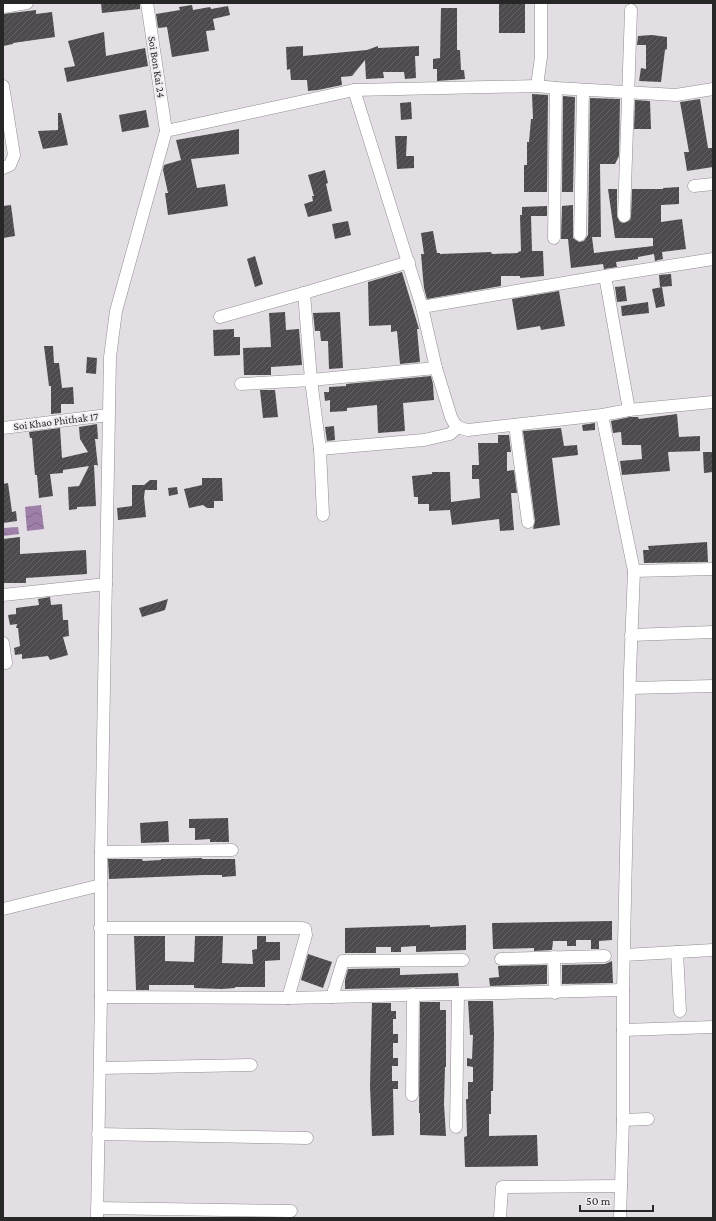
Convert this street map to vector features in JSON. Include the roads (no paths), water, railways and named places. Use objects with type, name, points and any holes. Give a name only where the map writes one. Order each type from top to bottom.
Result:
[{"type":"street","points":[[3,7],[27,3]]},
{"type":"street","name":"Soi Bon Kai 24","points":[[147,3],[166,131]]},
{"type":"street","points":[[537,86],[541,57],[542,3]]},
{"type":"street","points":[[624,216],[631,10]]},
{"type":"street","points":[[3,86],[6,118],[14,155],[10,165],[3,168]]},
{"type":"street","points":[[292,1211],[97,1213],[101,997],[101,852],[110,357],[116,312],[166,131],[354,90],[537,86],[676,95],[713,89]]},
{"type":"street","points":[[554,238],[556,88]]},
{"type":"street","points":[[354,90],[422,307],[436,368],[451,417],[457,428],[468,430],[629,410],[713,402]]},
{"type":"street","points":[[580,235],[583,90]]},
{"type":"street","points":[[694,186],[713,184]]},
{"type":"street","points":[[422,307],[713,259]]},
{"type":"street","points":[[220,317],[408,262]]},
{"type":"street","points":[[605,276],[629,410]]},
{"type":"street","points":[[304,293],[311,380],[320,449],[323,515]]},
{"type":"street","points":[[241,384],[311,380],[436,368]]},
{"type":"street","points":[[602,414],[634,572],[631,635],[623,990],[623,1120],[620,1218]]},
{"type":"street","name":"Soi Khao Phithak 17","points":[[3,428],[108,415]]},
{"type":"street","points":[[515,425],[528,522]]},
{"type":"street","points":[[320,449],[424,440],[450,434],[457,428]]},
{"type":"street","points":[[634,572],[713,569]]},
{"type":"street","points":[[3,595],[106,584]]},
{"type":"street","points":[[631,635],[713,632]]},
{"type":"street","points":[[3,643],[6,662]]},
{"type":"street","points":[[630,688],[713,686]]},
{"type":"street","points":[[101,852],[232,850]]},
{"type":"street","points":[[3,909],[101,885]]},
{"type":"street","points":[[100,928],[305,929],[306,935],[288,998]]},
{"type":"street","points":[[624,955],[713,950]]},
{"type":"street","points":[[677,952],[680,1011]]},
{"type":"street","points":[[501,959],[605,956]]},
{"type":"street","points":[[554,957],[555,993]]},
{"type":"street","points":[[332,997],[343,961],[463,960]]},
{"type":"street","points":[[101,997],[288,998],[413,994],[555,993],[623,990]]},
{"type":"street","points":[[412,1095],[413,994]]},
{"type":"street","points":[[456,1127],[458,994]]},
{"type":"street","points":[[623,1030],[713,1027]]},
{"type":"street","points":[[100,1068],[252,1065]]},
{"type":"street","points":[[623,1120],[648,1119]]},
{"type":"street","points":[[98,1134],[307,1138]]},
{"type":"street","points":[[500,1218],[502,1187],[621,1186]]},
{"type":"water","points":[[41,505],[44,529],[27,531],[25,507]]},
{"type":"water","points":[[18,527],[19,534],[3,536],[3,528]]}]
